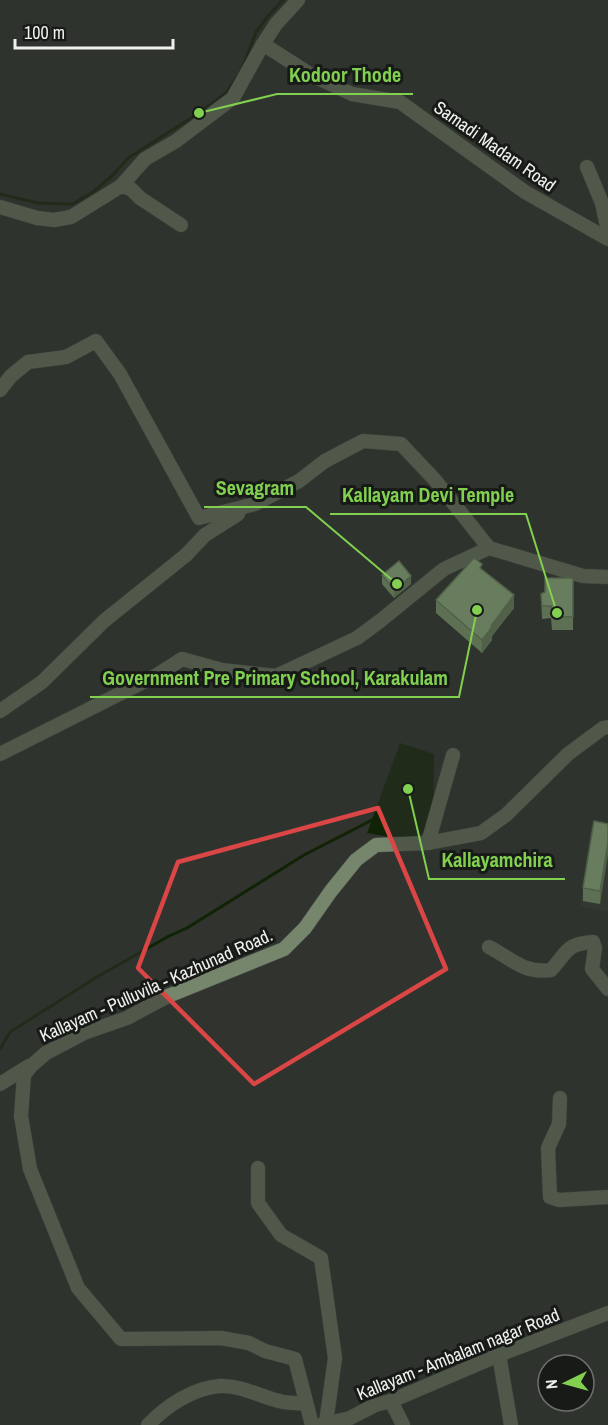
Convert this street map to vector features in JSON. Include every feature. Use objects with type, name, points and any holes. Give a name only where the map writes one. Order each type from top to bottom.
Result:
[{"type":"street","points":[[0,207],[37,218],[54,220],[71,217],[120,186],[145,159],[176,141],[233,98],[262,44],[276,24],[298,0]]},
{"type":"street","name":"Samadi Madam Road","points":[[262,44],[310,75],[352,94],[400,102],[525,192],[608,239]]},
{"type":"street","points":[[587,167],[602,203],[608,231]]},
{"type":"street","points":[[120,186],[131,189],[140,198],[181,225]]},
{"type":"street","points":[[0,390],[11,376],[28,362],[66,357],[96,341],[120,374],[199,518],[255,504]]},
{"type":"street","points":[[0,711],[42,682],[104,621],[186,555],[205,535],[222,522],[299,481],[325,462],[363,441],[401,444],[435,480],[489,548],[583,576],[608,577]]},
{"type":"street","points":[[0,754],[157,675],[182,659],[222,670],[276,676],[357,638],[444,569],[489,548]]},
{"type":"street","name":"Kallayam - Pulluvila - Kazhunad Road.","points":[[0,1084],[46,1053],[84,1033],[127,1018],[168,996],[284,949],[306,928],[356,860],[376,844],[429,843],[481,833],[506,815],[568,753],[603,728],[608,727]]},
{"type":"street","points":[[429,843],[453,755]]},
{"type":"street","points":[[489,947],[518,965],[540,972],[551,970],[569,947],[579,943],[593,942],[595,948],[592,969],[608,989]]},
{"type":"street","name":"Kallayam - Pulluvila - Kazhunad Road.","points":[[31,1065],[24,1075],[21,1116],[32,1174],[78,1288],[121,1339],[221,1338],[249,1343],[266,1351],[295,1359],[306,1404],[319,1424]]},
{"type":"street","points":[[560,1098],[559,1124],[548,1148],[550,1197],[559,1200],[608,1197]]},
{"type":"street","points":[[258,1168],[258,1203],[281,1235],[321,1258],[334,1358],[319,1424]]},
{"type":"street","name":"Kallayam - Ambalam nagar Road","points":[[319,1424],[350,1418],[375,1405],[391,1401],[499,1355],[608,1313]]},
{"type":"street","points":[[499,1355],[511,1425]]},
{"type":"street","points":[[148,1425],[177,1401],[221,1386],[250,1391],[282,1401],[306,1404]]},
{"type":"street","points":[[391,1401],[403,1425]]},
{"type":"highlighted area","points":[[378,808],[446,969],[254,1084],[138,968],[178,862]]},
{"type":"shaded area","points":[[400,743],[434,754],[433,825],[412,841],[367,833]]},
{"type":"shaded area","points":[[591,825],[608,830],[608,912],[580,906]]},
{"type":"building","points":[[474,558],[482,564],[480,568],[514,595],[482,640],[436,600]]},
{"type":"building","points":[[399,561],[411,576],[394,590],[382,575]]},
{"type":"building","points":[[545,578],[573,578],[573,617],[552,617],[551,606],[542,606],[541,594],[545,592]]},
{"type":"building","points":[[594,821],[608,824],[608,842],[600,891],[583,888]]},
{"type":"waterway","points":[[0,194],[38,203],[72,204],[93,192],[128,158],[226,93],[241,71],[256,32],[283,0]]},
{"type":"waterway","points":[[0,1049],[10,1032],[97,977],[187,928],[304,855],[376,818]]},
{"type":"place","name":"Kodoor Thode","points":[[199,113]]},
{"type":"place","name":"Sevagram","points":[[397,584]]},
{"type":"place","name":"Government Pre Primary School, Karakulam","points":[[477,610]]},
{"type":"place","name":"Kallayam Devi Temple","points":[[557,613]]},
{"type":"place","name":"Kallayamchira","points":[[408,789]]}]
